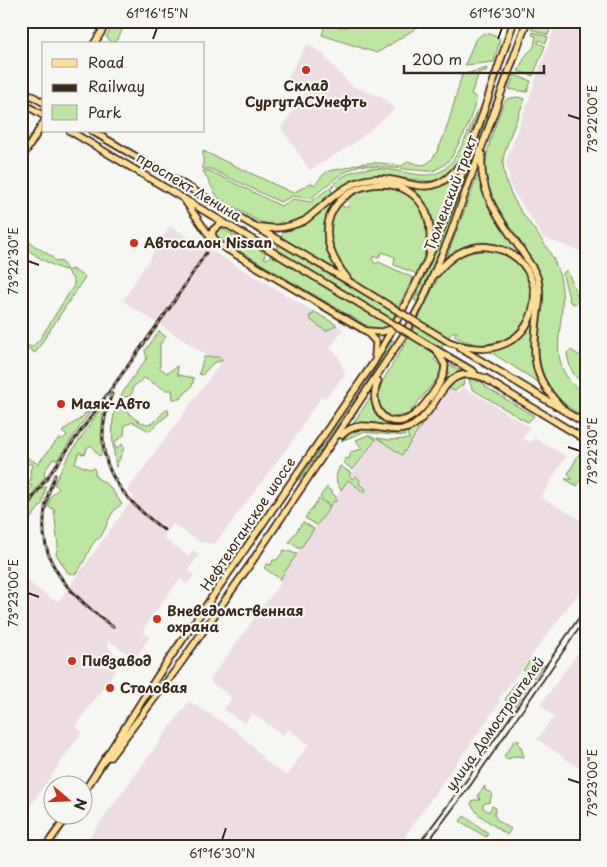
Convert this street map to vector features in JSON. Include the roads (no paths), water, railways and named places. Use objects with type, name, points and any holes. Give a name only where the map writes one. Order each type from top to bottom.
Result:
[{"type":"main road","points":[[95,42],[108,21]]},
{"type":"main road","name":"Тюменский тракт","points":[[394,328],[422,272],[452,200],[514,21]]},
{"type":"main road","name":"Тюменский тракт","points":[[384,367],[414,317],[431,280],[484,142],[527,21]]},
{"type":"main road","points":[[21,89],[42,102]]},
{"type":"main road","points":[[21,102],[42,115]]},
{"type":"main road","points":[[21,159],[42,125]]},
{"type":"main road","name":"проспект Ленина","points":[[72,132],[586,440]]},
{"type":"main road","name":"проспект Ленина","points":[[94,132],[276,238],[586,424]]},
{"type":"main road","points":[[484,142],[481,170],[487,198],[530,264],[538,281],[539,298],[534,348],[537,374],[552,398],[565,411]]},
{"type":"main road","points":[[247,221],[260,226],[278,229],[304,221],[356,182],[368,179],[424,185],[438,184],[452,175],[468,152]]},
{"type":"main road","points":[[350,282],[331,253],[327,233],[334,208],[342,194],[360,187],[380,184],[402,188],[417,198],[425,210],[430,228],[429,252],[422,272]]},
{"type":"main road","points":[[183,198],[206,235],[366,331],[376,342],[377,350],[374,362]]},
{"type":"main road","points":[[224,247],[215,240],[213,230],[220,224],[229,226]]},
{"type":"main road","points":[[431,280],[454,256],[467,249],[482,246],[502,250],[513,256],[526,269],[532,282],[535,295],[531,317],[522,331],[511,341],[497,347],[483,349],[449,342]]},
{"type":"main road","points":[[366,331],[381,332],[394,328]]},
{"type":"main road","name":"Нефтеюганское шоссе","points":[[106,760],[159,674],[374,362],[394,328]]},
{"type":"main road","points":[[384,367],[373,395],[374,404],[384,417],[392,421],[404,420],[415,415],[438,386],[445,370],[442,355]]},
{"type":"main road","name":"Нефтеюганское шоссе","points":[[92,780],[178,667],[332,446],[384,367]]},
{"type":"main road","points":[[332,446],[354,426],[372,425],[400,429],[416,424],[452,379],[461,375],[469,373],[487,379]]},
{"type":"main road","points":[[46,846],[62,824]]},
{"type":"street","name":"улица Домостроителей","points":[[421,846],[469,782],[586,613]]},
{"type":"railway","points":[[21,514],[171,306],[206,253]]},
{"type":"railway","points":[[112,394],[105,416],[103,436],[105,455],[111,472],[132,502],[164,530]]},
{"type":"railway","points":[[55,475],[47,500],[44,523],[45,543],[52,562],[62,580],[76,596],[113,627]]},
{"type":"place","name":"Склад СургутАСУнефть","points":[[306,70]]},
{"type":"place","name":"Автосалон Nissan","points":[[134,243]]},
{"type":"place","name":"Маяк-Авто","points":[[61,404]]},
{"type":"place","name":"Вневедомственная охрана","points":[[157,619]]},
{"type":"place","name":"Пивзавод","points":[[72,661]]},
{"type":"place","name":"Столовая","points":[[110,688]]}]
